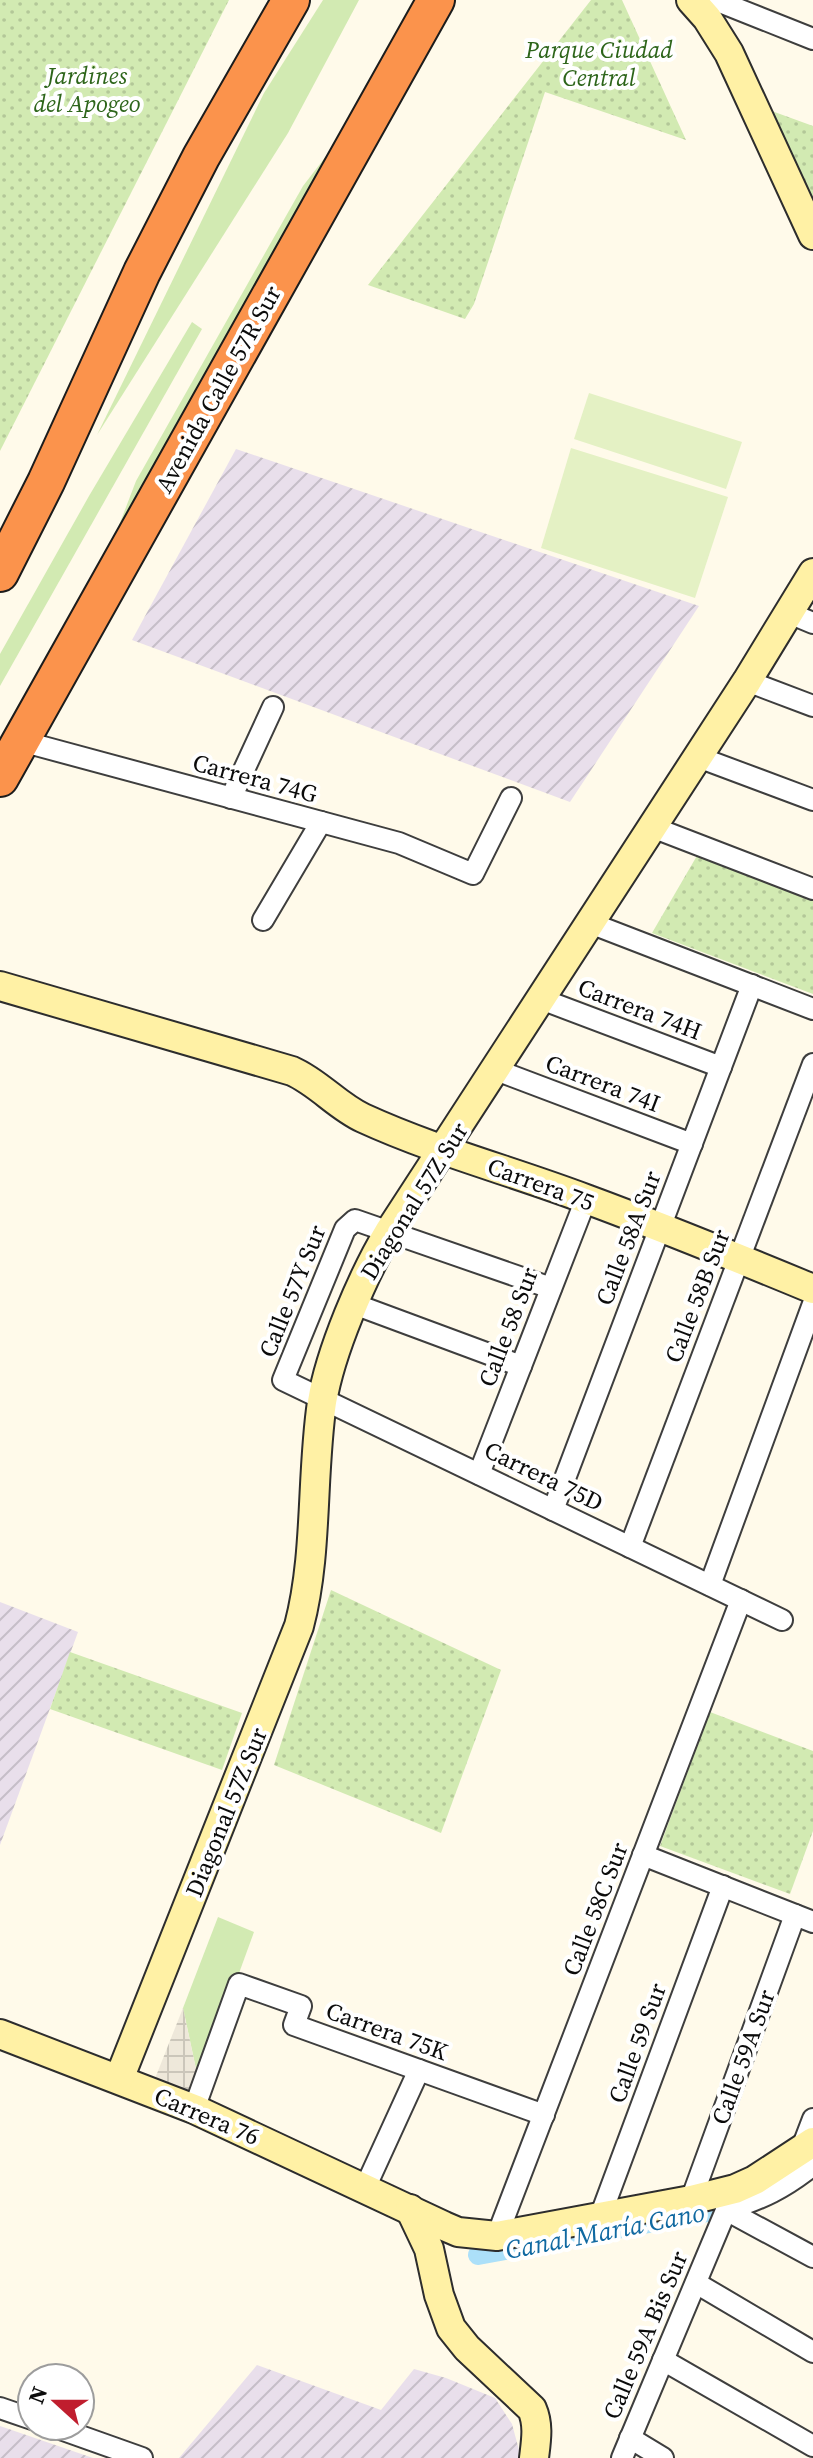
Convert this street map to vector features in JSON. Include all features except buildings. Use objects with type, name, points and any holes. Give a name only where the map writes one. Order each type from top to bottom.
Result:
[{"type":"highway","points":[[0,573],[46,482],[142,272],[208,143],[291,0]]},
{"type":"highway","name":"Avenida Calle 57R Sur","points":[[0,778],[436,0]]},
{"type":"street","points":[[691,0],[707,18],[729,53],[813,235]]},
{"type":"street","points":[[715,0],[813,39]]},
{"type":"street","name":"Diagonal 57Z Sur","points":[[119,2079],[299,1626],[307,1586],[323,1399],[354,1304],[389,1232],[747,681],[801,618],[813,573]]},
{"type":"street","points":[[747,681],[813,706]]},
{"type":"street","points":[[231,798],[273,707]]},
{"type":"street","name":"Carrera 74G","points":[[21,741],[399,843],[473,874],[511,798]]},
{"type":"street","points":[[698,757],[813,800]]},
{"type":"street","points":[[263,920],[321,822]]},
{"type":"street","points":[[652,827],[813,889]]},
{"type":"street","points":[[590,923],[813,1009]]},
{"type":"street","name":"Calle 58A Sur","points":[[553,1510],[752,985]]},
{"type":"street","name":"Carrera 75","points":[[0,986],[292,1071],[319,1085],[349,1111],[444,1150],[586,1199],[813,1289]]},
{"type":"street","name":"Carrera 74H","points":[[541,999],[721,1067]]},
{"type":"street","name":"Calle 58B Sur","points":[[630,1547],[813,1064]]},
{"type":"street","name":"Carrera 74I","points":[[496,1070],[692,1144]]},
{"type":"street","name":"Calle 58 Sur","points":[[479,1474],[586,1199]]},
{"type":"street","name":"Calle 57Y Sur","points":[[283,1380],[349,1223],[355,1220],[389,1232]]},
{"type":"street","points":[[389,1232],[551,1288]]},
{"type":"street","points":[[354,1304],[521,1366]]},
{"type":"street","points":[[710,1585],[813,1304]]},
{"type":"street","name":"Carrera 75D","points":[[283,1380],[782,1620]]},
{"type":"street","name":"Calle 58C Sur","points":[[497,2236],[741,1600]]},
{"type":"street","points":[[643,1855],[804,1919]]},
{"type":"street","name":"Calle 59 Sur","points":[[600,2217],[723,1886]]},
{"type":"street","name":"Calle 59A Sur","points":[[691,2200],[804,1919]]},
{"type":"street","name":"Carrera 75K","points":[[194,2109],[239,1984],[301,2006],[294,2025],[544,2115]]},
{"type":"street","name":"Carrera 76","points":[[0,2034],[194,2109],[458,2232],[497,2236],[691,2200],[731,2199],[755,2180],[809,2153]]},
{"type":"street","points":[[365,2188],[419,2070]]},
{"type":"street","points":[[809,2153],[813,2119]]},
{"type":"street","points":[[731,2199],[813,2257]]},
{"type":"street","name":"Calle 59A Bis Sur","points":[[622,2458],[731,2199]]},
{"type":"street","points":[[410,2209],[429,2249],[439,2295],[451,2328],[467,2348],[532,2409],[537,2432],[534,2458]]},
{"type":"street","points":[[696,2283],[813,2352]]},
{"type":"street","points":[[663,2360],[813,2446]]},
{"type":"street","points":[[630,2438],[663,2458]]},
{"type":"street","points":[[96,2442],[142,2458]]},
{"type":"shaded area","points":[[236,449],[699,606],[570,802],[132,640]]},
{"type":"shaded area","points":[[0,1602],[78,1632],[0,1845]]},
{"type":"shaded area","points":[[183,2008],[199,2083],[191,2096],[154,2081]]},
{"type":"shaded area","points":[[257,2365],[381,2410],[414,2369],[446,2378],[495,2398],[512,2424],[518,2458],[179,2458]]},
{"type":"shaded area","points":[[0,2426],[16,2432],[16,2442],[46,2442],[93,2458],[0,2458]]},
{"type":"green space","name":"Jardines del Apogeo","points":[[0,0],[229,0],[0,451]]},
{"type":"green space","points":[[323,0],[359,0],[288,133],[97,435],[264,93]]},
{"type":"green space","name":"Parque Ciudad Central","points":[[591,0],[622,0],[686,140],[545,92],[474,304],[465,319],[368,285]]},
{"type":"green space","points":[[769,110],[813,126],[813,214]]},
{"type":"green space","points":[[337,142],[118,528],[136,481],[303,186]]},
{"type":"green space","points":[[192,322],[202,329],[0,686],[0,654]]},
{"type":"green space","points":[[589,393],[742,442],[726,489],[574,439]]},
{"type":"green space","points":[[571,448],[728,497],[695,598],[541,548]]},
{"type":"green space","points":[[698,854],[813,899],[813,994],[652,933]]},
{"type":"green space","points":[[331,1590],[501,1670],[441,1833],[274,1765]]},
{"type":"green space","points":[[70,1652],[242,1713],[222,1770],[50,1709]]},
{"type":"green space","points":[[710,1712],[813,1751],[813,1831],[790,1894],[660,1846]]},
{"type":"green space","points":[[218,1917],[254,1932],[199,2083],[183,2008]]},
{"type":"waterway","name":"Canal María Cano","points":[[478,2255],[713,2211],[737,2200]]}]
